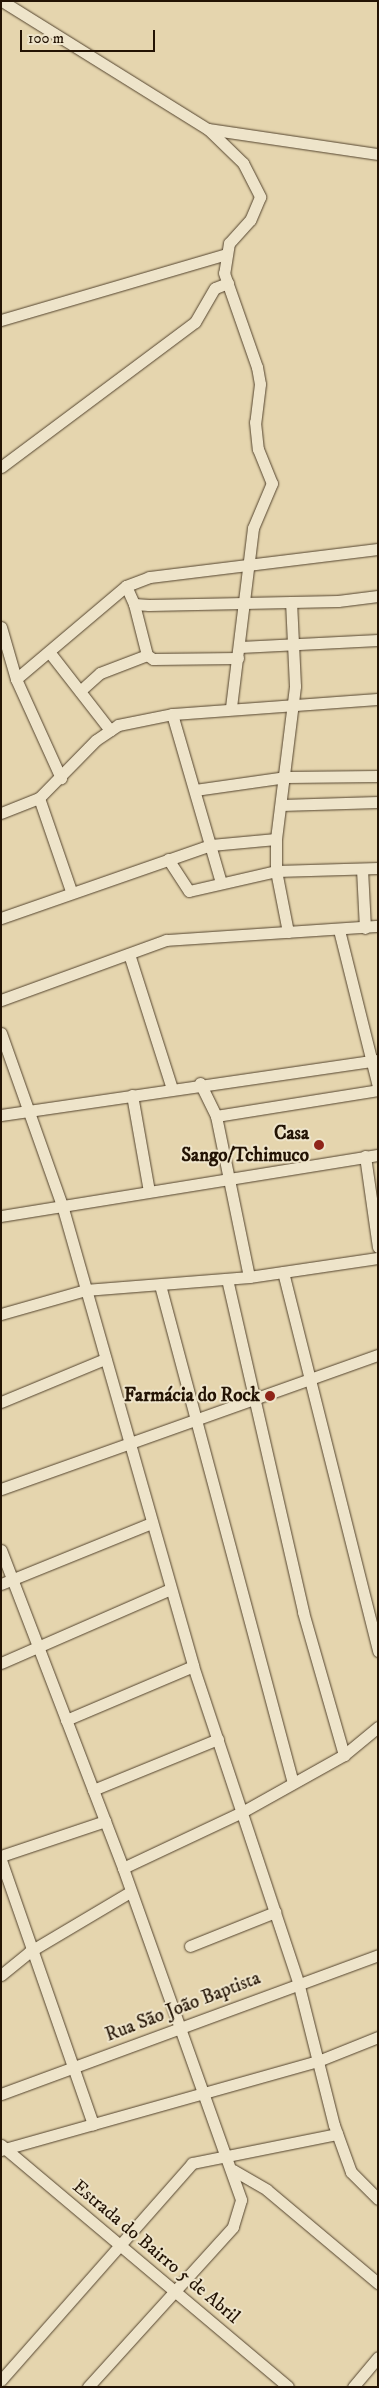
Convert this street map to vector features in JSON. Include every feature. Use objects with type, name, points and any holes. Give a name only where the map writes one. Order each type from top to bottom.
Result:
[{"type":"street","points":[[2,1],[208,129],[243,163],[260,197],[250,220],[229,243],[224,273],[257,367],[256,431],[272,482],[253,528],[231,708]]},
{"type":"street","points":[[208,129],[378,154]]},
{"type":"street","points":[[1,320],[227,254]]},
{"type":"street","points":[[1,467],[196,322],[215,288],[228,283]]},
{"type":"street","points":[[16,679],[50,653],[126,586],[170,572],[378,549]]},
{"type":"street","points":[[126,586],[134,604],[147,655]]},
{"type":"street","points":[[134,604],[291,602],[378,596]]},
{"type":"street","points":[[288,932],[276,871],[276,839],[286,777],[293,702],[291,602]]},
{"type":"street","points":[[1,627],[16,679],[61,778]]},
{"type":"street","points":[[80,691],[100,674],[147,655],[158,660],[239,653],[291,643],[378,640]]},
{"type":"street","points":[[50,653],[110,730]]},
{"type":"street","points":[[1,813],[39,798],[110,730],[172,714],[293,702],[378,700]]},
{"type":"street","points":[[172,714],[221,882]]},
{"type":"street","points":[[195,790],[286,777],[378,776]]},
{"type":"street","points":[[39,798],[71,891]]},
{"type":"street","points":[[281,805],[378,802]]},
{"type":"street","points":[[1,918],[71,891],[211,845],[276,839]]},
{"type":"street","points":[[168,859],[186,891],[276,871],[378,868]]},
{"type":"street","points":[[362,869],[365,928]]},
{"type":"street","points":[[1,1000],[129,954],[187,937],[338,930],[378,926]]},
{"type":"street","points":[[338,930],[358,1019],[375,1060],[378,1086]]},
{"type":"street","points":[[129,954],[172,1089]]},
{"type":"street","points":[[1,1033],[30,1110],[62,1205],[193,1666],[298,1982],[337,2134],[350,2172],[378,2199]]},
{"type":"street","points":[[1,1115],[200,1083],[375,1060]]},
{"type":"street","points":[[200,1083],[216,1116],[249,1277]]},
{"type":"street","points":[[216,1116],[378,1090]]},
{"type":"street","points":[[132,1095],[149,1191]]},
{"type":"street","points":[[1,1216],[378,1155]]},
{"type":"street","points":[[365,1156],[378,1247]]},
{"type":"street","points":[[1,1314],[85,1290],[249,1277],[378,1258]]},
{"type":"street","points":[[283,1272],[378,1651]]},
{"type":"street","points":[[227,1279],[303,1612],[344,1755]]},
{"type":"street","points":[[160,1285],[193,1418],[293,1783]]},
{"type":"street","points":[[1,1489],[193,1418],[378,1355]]},
{"type":"street","points":[[1,1402],[105,1358]]},
{"type":"street","points":[[7,1582],[152,1522]]},
{"type":"street","points":[[1,1550],[7,1582],[39,1647],[123,1868],[130,1892],[233,2170],[241,2200],[233,2227],[174,2289],[88,2387]]},
{"type":"street","points":[[1,1664],[170,1589]]},
{"type":"street","points":[[66,1720],[193,1666]]},
{"type":"street","points":[[123,1868],[242,1812],[344,1755],[378,1727]]},
{"type":"street","points":[[93,1790],[218,1739]]},
{"type":"street","points":[[1,1856],[105,1821]]},
{"type":"street","points":[[1,1860],[29,1952],[93,2124]]},
{"type":"street","points":[[1,1975],[29,1952],[130,1892]]},
{"type":"street","points":[[190,1946],[275,1912]]},
{"type":"street","name":"Rua São João Baptista","points":[[1,2094],[298,1982],[378,1955]]},
{"type":"street","points":[[2,2148],[204,2094],[318,2061],[378,2037]]},
{"type":"street","points":[[1,2380],[192,2163],[337,2134]]},
{"type":"street","name":"Estrada do Bairro 5 de Abril","points":[[2,2148],[121,2244],[288,2387]]},
{"type":"street","points":[[233,2170],[258,2185],[378,2283]]},
{"type":"street","points":[[241,2200],[258,2185]]},
{"type":"street","points":[[353,2387],[378,2357]]},
{"type":"place","name":"Casa Sango/Tchimuco","points":[[319,1145]]},
{"type":"place","name":"Farmácia do Rock","points":[[270,1396]]}]
